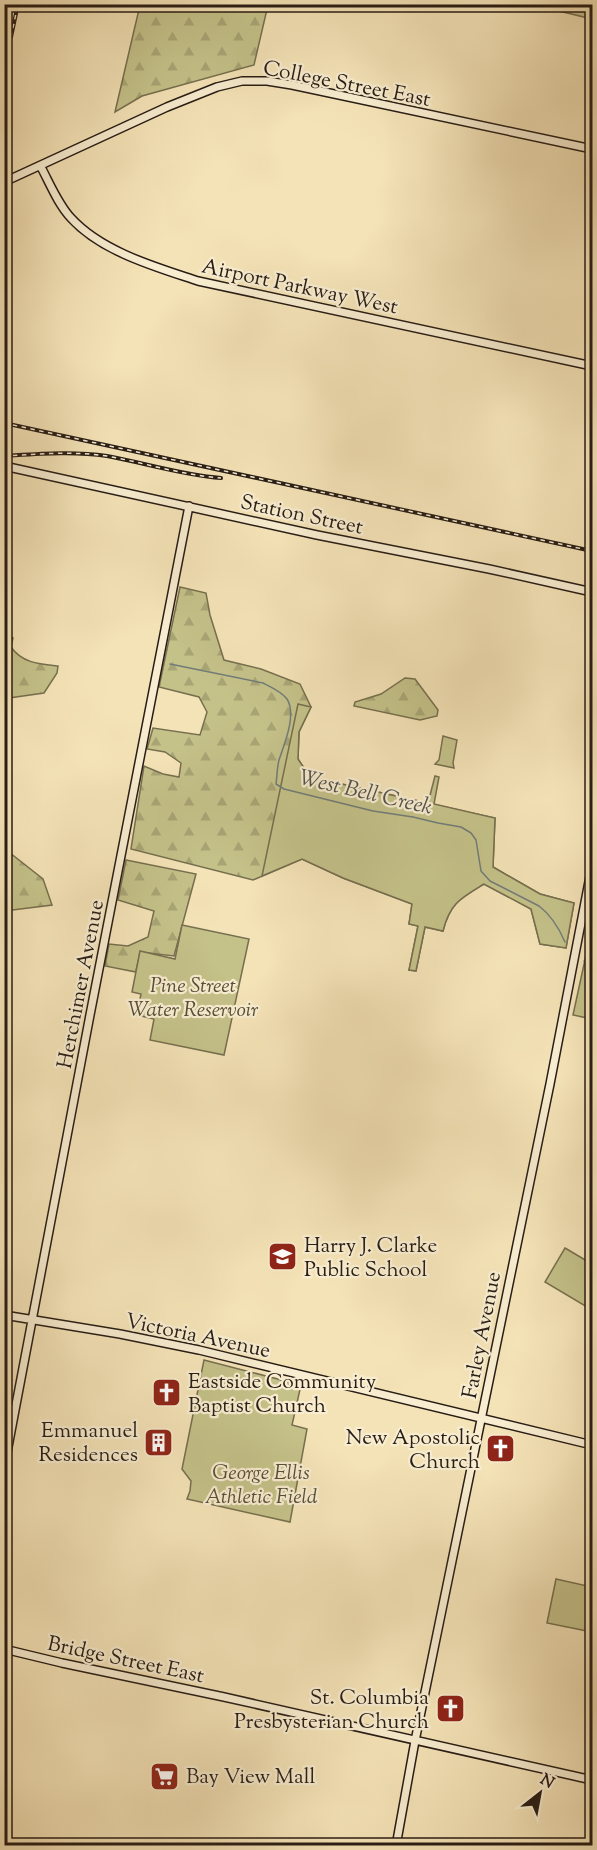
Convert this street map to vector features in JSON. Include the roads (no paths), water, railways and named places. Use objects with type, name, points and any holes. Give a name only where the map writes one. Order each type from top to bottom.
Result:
[{"type":"street","name":"College Street East","points":[[4,182],[42,167],[167,107],[217,87],[242,81],[267,81],[292,85],[592,149]]},
{"type":"street","name":"Airport Parkway West","points":[[42,167],[51,187],[70,217],[87,232],[144,262],[198,281],[592,366]]},
{"type":"street","name":"Station Street","points":[[4,466],[340,540],[592,592]]},
{"type":"street","name":"Herchimer Avenue","points":[[4,1468],[189,506]]},
{"type":"street","name":"Farley Avenue","points":[[396,1845],[592,866]]},
{"type":"street","name":"Victoria Avenue","points":[[4,1315],[199,1350],[592,1445]]},
{"type":"street","name":"Bridge Street East","points":[[4,1649],[592,1780]]},
{"type":"waterway","name":"West Bell Creek","points":[[170,664],[263,683],[279,692],[287,699],[291,713],[289,730],[278,763],[276,784],[284,789],[373,811],[461,827],[471,833],[476,840],[481,871],[490,881],[539,906],[554,922],[565,942]]},
{"type":"waterway","name":"West Bell Creek","points":[[584,961],[592,970]]},
{"type":"railway","points":[[11,37],[18,4]]},
{"type":"railway","points":[[4,423],[592,551]]},
{"type":"railway","points":[[4,456],[56,453],[94,454],[221,478]]},
{"type":"place","name":"Harry J. Clarke Public School","points":[[283,1257]]},
{"type":"place","name":"Eastside Community Baptist Church","points":[[167,1393]]},
{"type":"place","name":"Emmanuel Residences","points":[[159,1442]]},
{"type":"place","name":"New Apostolic Church","points":[[501,1449]]},
{"type":"place","name":"St. Columbia Presbysterian Church","points":[[450,1709]]},
{"type":"place","name":"Bay View Mall","points":[[165,1776]]},
{"type":"park label","name":"Pine Street Water Reservoir","points":[[193,997]]},
{"type":"park label","name":"George Ellis Athletic Field","points":[[261,1484]]}]
